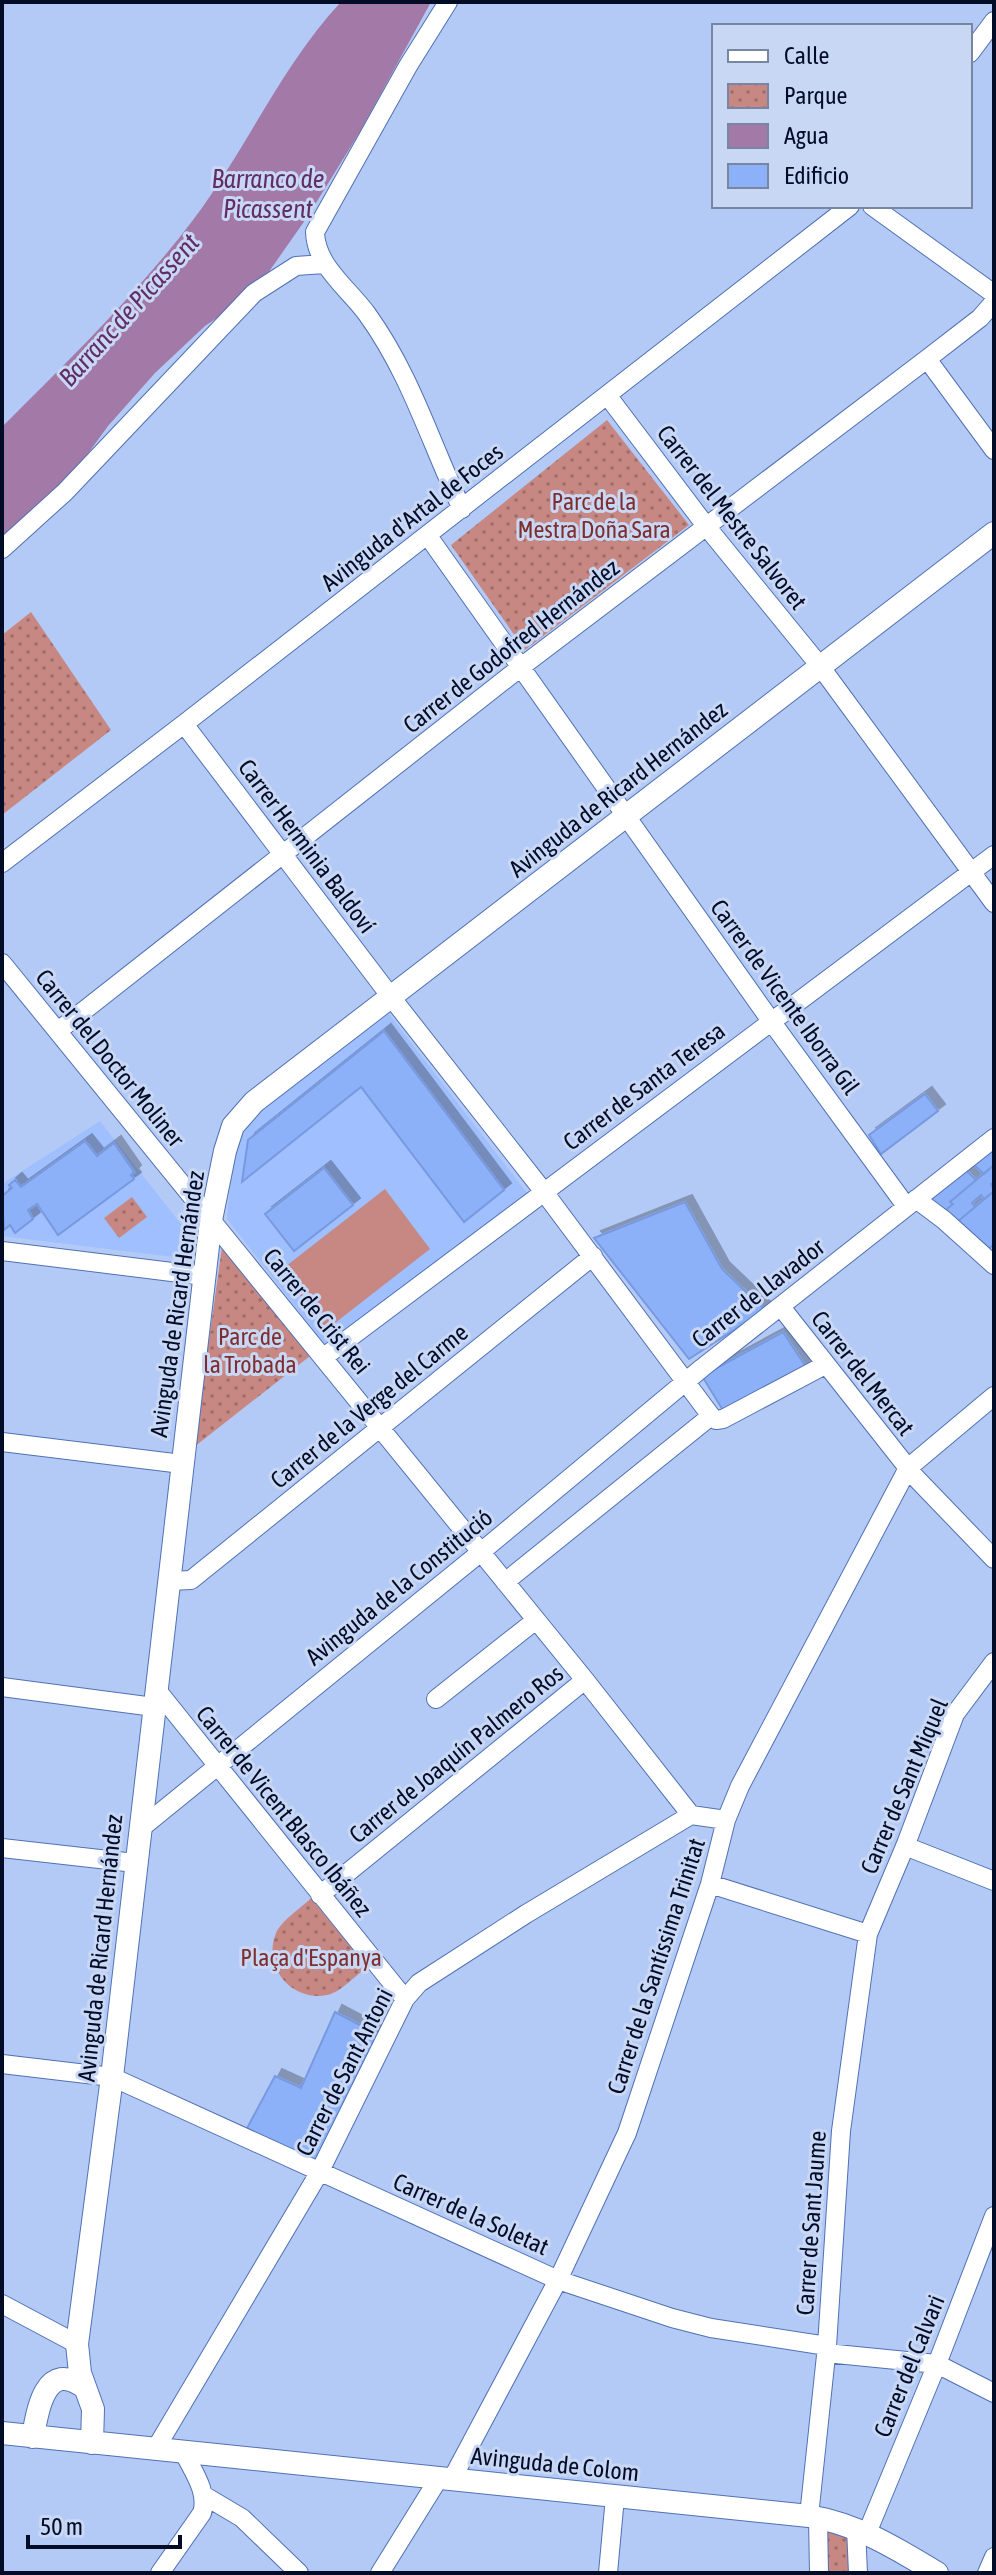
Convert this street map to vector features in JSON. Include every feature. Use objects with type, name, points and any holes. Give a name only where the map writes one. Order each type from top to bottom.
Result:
[{"type":"street","points":[[448,2],[408,66],[315,232],[315,246],[324,264],[366,313],[397,359],[462,509]]},
{"type":"street","points":[[972,51],[992,30]]},
{"type":"street","name":"Avinguda d'Artal de Foces","points":[[2,863],[428,536],[847,208]]},
{"type":"street","points":[[875,208],[994,294]]},
{"type":"street","points":[[2,549],[65,492],[254,293],[296,266],[324,264]]},
{"type":"street","name":"Carrer de Godofred Hernández","points":[[58,1031],[521,667],[980,318],[994,302]]},
{"type":"street","points":[[927,359],[994,450]]},
{"type":"street","name":"Carrer del Mestre Salvoret","points":[[607,395],[706,526],[820,666],[994,903]]},
{"type":"street","name":"Avinguda de Ricard Hernández","points":[[33,2437],[41,2397],[69,2371],[77,2349],[112,2077],[211,1220],[233,1126],[254,1102],[994,533]]},
{"type":"street","name":"Carrer de Vicente Iborra Gil","points":[[428,536],[771,1021],[911,1202],[944,1220],[994,1265]]},
{"type":"street","name":"Carrer Herminia Baldoví","points":[[184,724],[687,1381]]},
{"type":"street","name":"Carrer de Santa Teresa","points":[[324,1357],[994,855]]},
{"type":"street","name":"Carrer del Doctor Moliner","points":[[2,963],[211,1220]]},
{"type":"street","name":"Carrer de Llavador","points":[[711,1416],[687,1381],[994,1138]]},
{"type":"street","name":"Carrer del Doctor Moliner","points":[[181,1184],[204,1185],[219,1179]]},
{"type":"street","name":"Carrer de Crist Rei","points":[[211,1220],[691,1815]]},
{"type":"street","points":[[2,1251],[204,1276]]},
{"type":"street","name":"Carrer de la Verge del Carme","points":[[170,1581],[191,1580],[593,1256]]},
{"type":"street","name":"Carrer del Mercat","points":[[781,1307],[935,1501],[994,1559]]},
{"type":"street","points":[[505,1582],[711,1416],[716,1420],[723,1419],[825,1365]]},
{"type":"street","name":"Avinguda de la Constitució","points":[[140,1829],[687,1381]]},
{"type":"street","points":[[908,1468],[994,1396]]},
{"type":"street","points":[[2,1442],[182,1464]]},
{"type":"street","name":"Carrer de la Santíssima Trinitat","points":[[380,2573],[446,2478],[558,2280],[627,2133],[710,1884],[726,1820],[740,1786],[908,1468]]},
{"type":"street","points":[[436,1699],[536,1620]]},
{"type":"street","name":"Carrer de Sant Miquel","points":[[868,1934],[955,1714],[994,1662]]},
{"type":"street","name":"Carrer de Joaquín Palmero Ros","points":[[320,1895],[585,1680]]},
{"type":"street","points":[[2,1687],[155,1698]]},
{"type":"street","name":"Carrer de Vicent Blasco Ibáñez","points":[[155,1698],[216,1766],[405,1999]]},
{"type":"street","points":[[691,1815],[726,1820]]},
{"type":"street","name":"Carrer de Sant Antoni","points":[[156,2448],[319,2173],[405,1999],[419,1983],[526,1914],[691,1815]]},
{"type":"street","points":[[905,1846],[994,1881]]},
{"type":"street","points":[[2,1848],[135,1863]]},
{"type":"street","points":[[710,1884],[868,1934]]},
{"type":"street","name":"Carrer de Sant Jaume","points":[[819,2573],[813,2517],[841,2131],[868,1934]]},
{"type":"street","name":"Carrer de la Soletat","points":[[2,2064],[112,2077],[558,2280],[672,2318],[826,2349],[937,2364]]},
{"type":"street","name":"Carrer del Calvari","points":[[862,2530],[937,2364],[994,2216]]},
{"type":"street","points":[[2,2304],[77,2349]]},
{"type":"street","name":"Avinguda de Ricard Hernández","points":[[77,2349],[93,2409],[92,2443]]},
{"type":"street","points":[[937,2364],[994,2393]]},
{"type":"street","points":[[59,2381],[77,2381],[85,2388]]},
{"type":"street","name":"Avinguda de Colom","points":[[2,2433],[813,2517],[862,2530],[937,2573]]},
{"type":"street","points":[[183,2451],[205,2496],[242,2518],[299,2573]]},
{"type":"street","points":[[160,2573],[202,2513],[205,2496]]},
{"type":"street","points":[[608,2573],[615,2497]]},
{"type":"street","points":[[858,2573],[862,2530]]},
{"type":"street","points":[[987,2573],[994,2557]]},
{"type":"shaded area","points":[[389,1014],[527,1193],[326,1346],[227,1219],[232,1161],[243,1133],[256,1114]]},
{"type":"shaded area","points":[[100,1121],[184,1228],[182,1258],[2,1236],[2,1184]]},
{"type":"green space","name":"Parc de la Mestra Doña Sara","points":[[607,420],[689,525],[525,650],[451,545]]},
{"type":"green space","points":[[31,612],[111,730],[2,815],[2,635]]},
{"type":"green space","points":[[385,1189],[430,1249],[326,1330],[281,1270]]},
{"type":"green space","points":[[132,1197],[147,1217],[119,1238],[104,1218]]},
{"type":"green space","name":"Parc de la Trobada","points":[[222,1247],[310,1356],[194,1447]]},
{"type":"green space","name":"Plaça d'Espanya","points":[[311,1898],[367,1967],[327,1995],[314,1996],[292,1987],[283,1979],[273,1958],[279,1928]]},
{"type":"green space","points":[[824,2529],[850,2537],[852,2573],[826,2573]]},
{"type":"water","name":"Barranco de Picassent","points":[[341,2],[431,2],[361,130],[308,216],[254,293],[205,326],[155,373],[108,426],[76,470],[2,538],[2,427],[149,274],[193,220],[300,53]]},
{"type":"building","points":[[384,1031],[504,1190],[464,1222],[361,1087],[242,1182],[248,1140]]},
{"type":"building","points":[[925,1094],[938,1111],[881,1154],[869,1135]]},
{"type":"building","points":[[85,1141],[97,1156],[114,1143],[134,1172],[131,1175],[134,1179],[58,1235],[37,1204],[28,1210],[33,1219],[15,1233],[10,1225],[4,1230],[2,1196],[12,1188],[9,1185],[15,1180],[21,1187]]},
{"type":"building","points":[[994,1146],[994,1165],[984,1174],[971,1162]]},
{"type":"building","points":[[994,1165],[994,1182],[991,1184],[994,1191],[984,1199],[981,1195],[972,1203],[975,1207],[955,1224],[942,1213],[953,1204],[950,1202]]},
{"type":"building","points":[[324,1168],[353,1205],[294,1251],[265,1214]]},
{"type":"building","points":[[964,1168],[976,1180],[942,1213],[929,1201]]},
{"type":"building","points":[[994,1191],[994,1244],[987,1251],[955,1224]]},
{"type":"building","points":[[685,1202],[722,1269],[765,1310],[689,1359],[594,1238]]},
{"type":"building","points":[[783,1332],[806,1367],[724,1412],[702,1376]]},
{"type":"building","points":[[335,2012],[377,2034],[315,2164],[245,2132],[275,2076],[301,2088]]},
{"type":"water label","name":"Barranc de Picassent","points":[[129,310]]}]
